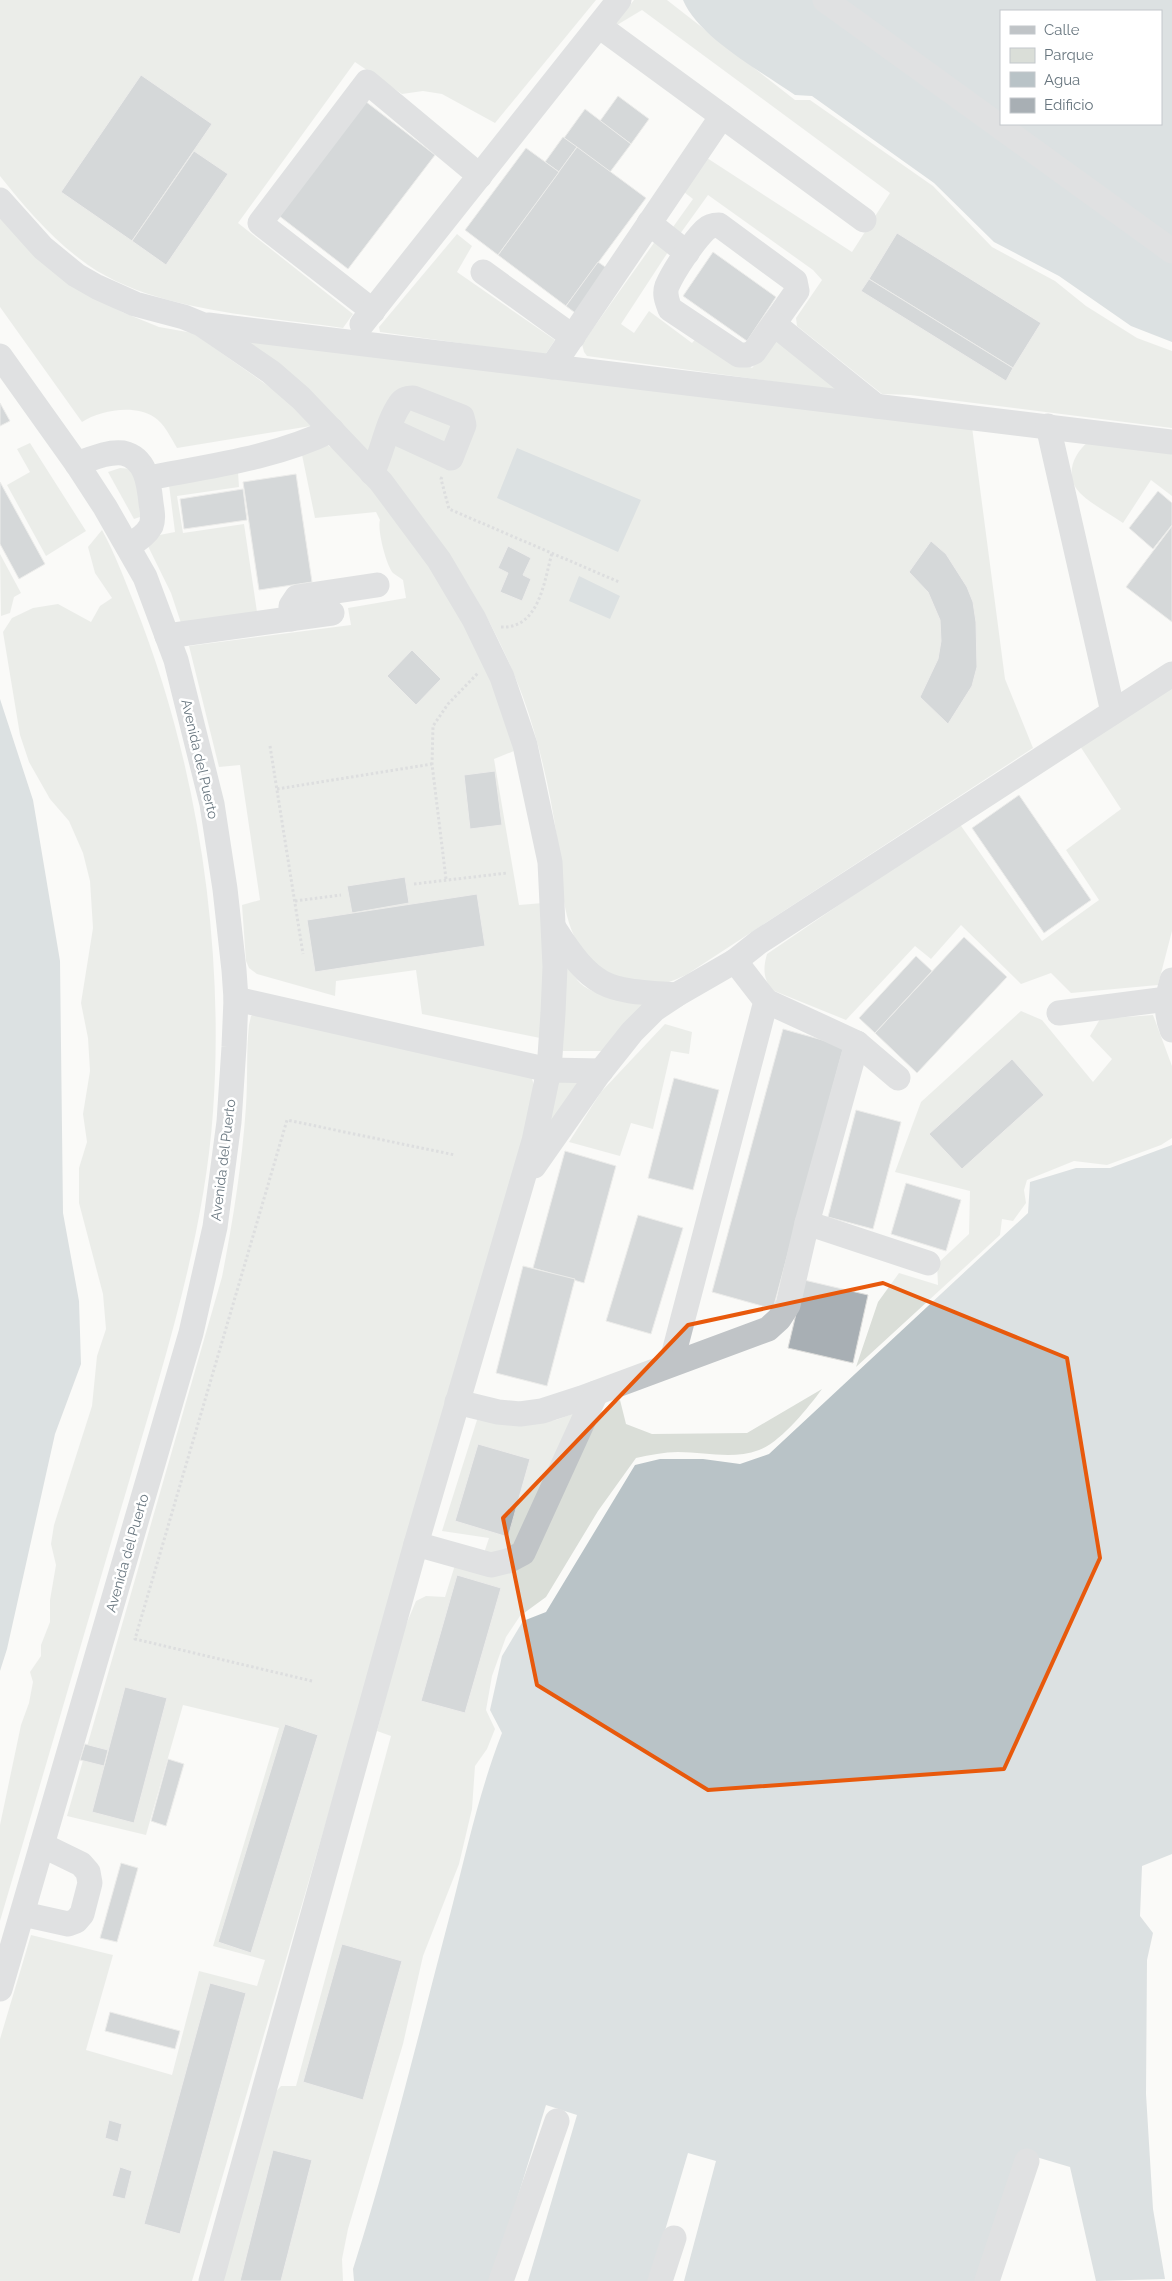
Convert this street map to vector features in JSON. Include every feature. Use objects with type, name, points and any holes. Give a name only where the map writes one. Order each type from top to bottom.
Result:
[{"type":"street","points":[[348,342],[619,0]]},
{"type":"street","points":[[825,0],[1172,251]]},
{"type":"street","points":[[599,26],[864,220]]},
{"type":"street","points":[[373,311],[260,223],[367,82],[480,176]]},
{"type":"street","points":[[552,367],[722,116]]},
{"type":"street","points":[[0,200],[43,248],[76,274],[97,287],[135,304],[184,317],[201,324],[271,372],[332,430],[403,510],[439,560],[474,619],[502,677],[524,745],[546,836],[550,862],[554,928],[554,1004],[549,1070],[524,1179],[416,1544],[211,2281]]},
{"type":"street","points":[[649,223],[688,253]]},
{"type":"street","points":[[719,225],[795,281],[797,291],[774,324],[754,352],[747,356],[739,355],[670,309],[666,299],[667,287],[705,230],[719,225]]},
{"type":"street","points":[[483,272],[573,337]]},
{"type":"street","points":[[201,324],[1172,442]]},
{"type":"street","points":[[774,324],[876,406]]},
{"type":"street","name":"Avenida del Puerto","points":[[0,356],[77,464],[128,546],[145,577],[176,660],[212,804],[225,889],[236,999],[228,1132],[215,1227],[191,1333],[0,1989]]},
{"type":"street","points":[[372,473],[388,429],[400,403],[406,398],[414,398],[462,417],[464,425],[450,458],[388,429]]},
{"type":"street","points":[[1048,426],[1113,712]]},
{"type":"street","points":[[148,478],[274,453],[305,443],[332,430]]},
{"type":"street","points":[[77,464],[107,454],[123,453],[138,461],[148,478],[153,519],[150,528],[143,536],[128,546]]},
{"type":"street","points":[[292,619],[290,606],[297,598],[377,585]]},
{"type":"street","points":[[167,636],[332,613]]},
{"type":"street","points":[[524,1179],[601,1071],[632,1032],[655,1009],[735,961],[759,942],[1172,674]]},
{"type":"street","points":[[554,928],[572,956],[590,975],[607,987],[632,992],[676,995]]},
{"type":"street","points":[[735,961],[766,1001],[857,1043],[898,1078]]},
{"type":"street","points":[[1059,1013],[1169,989],[1168,1019],[1172,1030]]},
{"type":"street","points":[[236,999],[549,1070],[601,1071]]},
{"type":"street","points":[[670,1364],[766,1001]]},
{"type":"street","points":[[457,1402],[498,1412],[520,1414],[542,1411],[596,1393],[768,1328],[779,1319],[788,1305],[807,1223],[857,1043]]},
{"type":"street","points":[[807,1223],[928,1263]]},
{"type":"street","points":[[416,1544],[491,1565],[508,1562],[524,1553],[596,1393]]},
{"type":"street","points":[[23,1914],[68,1924],[76,1921],[82,1914],[90,1883],[88,1872],[81,1864],[42,1845]]},
{"type":"street","points":[[501,2281],[557,2121]]},
{"type":"street","points":[[987,2281],[1027,2161]]},
{"type":"street","points":[[660,2281],[674,2238]]},
{"type":"path","points":[[450,458],[441,479],[449,509],[620,582]]},
{"type":"path","points":[[499,627],[507,628],[524,622],[536,608],[552,554]]},
{"type":"path","points":[[446,880],[432,764],[433,726],[448,704],[479,672]]},
{"type":"path","points":[[270,746],[304,954]]},
{"type":"path","points":[[277,789],[432,764]]},
{"type":"path","points":[[414,884],[507,873]]},
{"type":"path","points":[[295,901],[341,895]]},
{"type":"path","points":[[312,1681],[135,1639],[287,1120],[455,1155]]},
{"type":"highlighted area","points":[[883,1283],[1067,1358],[1100,1558],[1004,1769],[708,1790],[537,1685],[503,1518],[688,1325]]},
{"type":"green space","points":[[0,0],[596,0],[495,123],[442,94],[423,91],[402,94],[355,62],[238,223],[353,314],[343,328],[211,310],[145,293],[115,281],[88,265],[52,235],[0,176]]},
{"type":"green space","points":[[634,0],[667,0],[795,100],[810,100],[933,186],[992,247],[1055,281],[1086,306],[1137,338],[1172,351],[1172,428],[910,395],[882,394],[797,326],[796,318],[822,280],[813,270],[708,195],[680,234],[673,227],[693,199],[680,189],[707,158],[852,252],[890,193],[642,10],[612,28]]},
{"type":"green space","points":[[0,218],[88,294],[122,312],[159,327],[193,333],[284,397],[311,426],[177,448],[161,423],[146,413],[118,410],[98,414],[82,422],[0,307]]},
{"type":"green space","points":[[457,234],[472,246],[457,272],[555,340],[545,355],[380,332],[379,327]]},
{"type":"green space","points":[[656,240],[668,252],[621,324],[634,333],[649,311],[692,343],[701,333],[752,368],[776,339],[837,385],[834,390],[587,356],[582,344]]},
{"type":"green space","points":[[243,338],[972,427],[1005,679],[1033,748],[686,975],[670,982],[655,984],[624,978],[604,969],[588,957],[572,931],[564,900],[553,811],[538,744],[512,669],[482,609],[447,552],[408,499]]},
{"type":"green space","points":[[1088,442],[1172,452],[1172,496],[1151,480],[1123,523],[1101,509],[1080,493],[1072,480],[1072,466],[1078,453]]},
{"type":"green space","points":[[30,443],[86,531],[46,556],[7,485],[30,472],[17,449]]},
{"type":"green space","points":[[327,445],[334,449],[383,502],[425,559],[462,620],[492,684],[514,751],[494,759],[519,905],[543,903],[545,1039],[422,1014],[416,970],[336,981],[335,996],[257,974],[249,968],[246,961],[242,905],[260,900],[240,765],[219,767],[189,646],[351,625],[348,608],[406,598],[403,580],[390,569],[385,555],[379,525],[380,520],[376,512],[315,518],[301,450]]},
{"type":"green space","points":[[120,468],[137,471],[140,517],[134,519],[108,472]]},
{"type":"green space","points":[[238,472],[239,487],[177,496],[183,533],[244,524],[257,612],[181,623],[171,593],[144,538],[175,532],[169,485]]},
{"type":"green space","points":[[102,530],[123,575],[156,663],[175,725],[190,788],[202,853],[210,918],[215,984],[216,1048],[213,1112],[201,1207],[168,1347],[0,1921],[0,1825],[21,1725],[29,1703],[33,1682],[30,1672],[41,1656],[41,1645],[50,1622],[50,1600],[56,1565],[51,1544],[54,1525],[92,1406],[97,1356],[106,1329],[103,1294],[79,1203],[79,1168],[87,1142],[83,1114],[90,1071],[88,1038],[81,1003],[93,928],[90,881],[83,853],[69,821],[50,799],[29,762],[20,735],[3,632],[12,618],[33,608],[58,604],[91,622],[100,606],[112,598],[95,573],[88,547]]},
{"type":"green space","points":[[0,554],[21,593],[14,597],[10,613],[1,616]]},
{"type":"green space","points":[[1172,686],[1172,931],[1158,985],[1071,993],[1051,973],[1021,984],[961,925],[931,959],[915,946],[846,1020],[772,990],[765,973],[767,954],[959,823],[1042,941],[1099,900],[1066,850],[1121,809],[1080,746]]},
{"type":"green space","points":[[564,956],[573,975],[588,989],[616,997],[643,1000],[643,1012],[608,1051],[563,1051]]},
{"type":"green space","points":[[258,1010],[531,1076],[535,1097],[192,2281],[0,2281],[0,2039],[31,1935],[113,1955],[86,2050],[172,2075],[199,1971],[257,1986],[265,1960],[213,1946],[279,1728],[183,1705],[146,1835],[67,1816],[222,1277],[242,1149],[247,1096],[249,1025],[251,1016]]},
{"type":"green space","points":[[1021,1011],[1042,1020],[1093,1082],[1112,1059],[1090,1036],[1100,1019],[1153,1015],[1172,1066],[1172,1138],[1161,1145],[1107,1165],[1074,1161],[1027,1180],[1024,1190],[1026,1203],[1013,1221],[1002,1219],[1000,1235],[856,1367],[878,1302],[899,1273],[938,1285],[937,1264],[969,1234],[970,1191],[895,1172],[921,1102]]},
{"type":"green space","points":[[665,1024],[692,1032],[689,1054],[671,1051],[653,1129],[631,1123],[620,1156],[569,1142],[601,1092]]},
{"type":"green space","points":[[557,1072],[583,1072],[569,1099],[548,1128]]},
{"type":"green space","points":[[822,1389],[802,1415],[785,1432],[759,1450],[739,1455],[673,1452],[636,1458],[598,1511],[546,1597],[520,1616],[506,1637],[492,1676],[486,1710],[495,1729],[487,1749],[475,1766],[472,1809],[459,1864],[423,1956],[403,2044],[348,2229],[342,2259],[343,2281],[222,2281],[271,2097],[281,2086],[296,2086],[391,1736],[377,1731],[403,1632],[416,1601],[426,1596],[445,1597],[455,1565],[505,1567],[598,1414],[620,1400],[626,1424],[652,1434],[747,1433]]},
{"type":"green space","points":[[578,1412],[517,1548],[483,1556],[489,1538],[442,1531],[477,1420],[536,1423],[556,1420]]},
{"type":"water","points":[[683,0],[1172,0],[1172,342],[1131,326],[1059,276],[994,242],[934,183],[812,96],[795,95],[732,53],[702,28]]},
{"type":"water","points":[[517,448],[641,500],[618,552],[497,498]]},
{"type":"water","points":[[579,576],[620,596],[610,619],[569,601]]},
{"type":"water","points":[[0,699],[33,800],[60,961],[63,1213],[79,1301],[81,1364],[55,1434],[7,1649],[0,1671]]},
{"type":"water","points":[[1172,1145],[1172,1854],[1142,1866],[1140,1916],[1153,1933],[1147,1960],[1146,2094],[1153,2209],[1165,2279],[1096,2281],[1070,2167],[1026,2154],[981,2281],[354,2281],[353,2269],[393,2134],[474,1819],[502,1733],[490,1710],[502,1656],[523,1621],[546,1612],[635,1465],[660,1459],[703,1459],[740,1464],[769,1454],[1028,1213],[1030,1182],[1076,1168],[1110,1168]]},
{"type":"pier","points":[[546,2105],[577,2115],[528,2281],[492,2281]]},
{"type":"pier","points":[[688,2153],[716,2161],[684,2281],[650,2281]]},
{"type":"building","points":[[141,75],[212,124],[132,241],[61,192]]},
{"type":"building","points":[[618,96],[649,119],[631,144],[600,121]]},
{"type":"building","points":[[365,101],[435,155],[348,269],[278,215]]},
{"type":"building","points":[[585,109],[631,144],[610,172],[564,138]]},
{"type":"building","points":[[563,137],[577,147],[559,172],[545,162]]},
{"type":"building","points":[[577,147],[646,198],[566,306],[498,255]]},
{"type":"building","points":[[526,148],[559,172],[498,255],[465,230]]},
{"type":"building","points":[[194,151],[228,174],[166,265],[132,241]]},
{"type":"building","points":[[897,233],[1041,323],[1013,368],[869,279]]},
{"type":"building","points":[[713,252],[776,297],[747,341],[683,296]]},
{"type":"building","points":[[598,262],[611,271],[578,315],[566,306]]},
{"type":"building","points":[[869,279],[1013,368],[1006,381],[861,291]]},
{"type":"building","points":[[0,403],[10,421],[0,426]]},
{"type":"building","points":[[296,474],[312,582],[259,590],[243,482]]},
{"type":"building","points":[[0,482],[45,564],[19,579],[0,544]]},
{"type":"building","points":[[243,489],[247,520],[184,529],[180,499]]},
{"type":"building","points":[[1158,491],[1172,503],[1172,525],[1153,549],[1129,528]]},
{"type":"building","points":[[1172,526],[1172,622],[1126,587]]},
{"type":"building","points":[[931,541],[946,554],[967,587],[973,602],[976,622],[977,667],[972,686],[948,724],[920,697],[938,659],[941,641],[940,620],[928,592],[909,572]]},
{"type":"building","points":[[508,546],[531,558],[523,575],[531,579],[522,601],[500,592],[508,573],[498,568]]},
{"type":"building","points":[[412,650],[441,679],[416,705],[387,676]]},
{"type":"building","points":[[495,771],[502,825],[470,829],[464,775]]},
{"type":"building","points":[[1019,795],[1091,900],[1044,933],[972,828]]},
{"type":"building","points":[[405,877],[409,903],[352,913],[347,886]]},
{"type":"building","points":[[477,894],[485,946],[315,972],[307,920]]},
{"type":"building","points":[[964,937],[1007,977],[917,1073],[875,1033]]},
{"type":"building","points":[[916,956],[932,971],[875,1033],[859,1018]]},
{"type":"building","points":[[783,1029],[844,1046],[773,1309],[712,1292]]},
{"type":"building","points":[[1012,1059],[1044,1095],[962,1169],[929,1134]]},
{"type":"building","points":[[674,1078],[719,1090],[693,1190],[648,1178]]},
{"type":"building","points":[[856,1110],[901,1122],[873,1229],[828,1217]]},
{"type":"building","points":[[565,1151],[616,1166],[584,1283],[533,1268]]},
{"type":"building","points":[[906,1183],[961,1200],[946,1251],[891,1234]]},
{"type":"building","points":[[638,1215],[683,1228],[651,1334],[606,1321]]},
{"type":"building","points":[[523,1266],[575,1279],[547,1386],[496,1373]]},
{"type":"building","points":[[804,1280],[868,1295],[853,1363],[788,1348]]},
{"type":"building","points":[[478,1444],[530,1459],[508,1537],[455,1521]]},
{"type":"building","points":[[457,1575],[501,1588],[465,1713],[421,1701]]},
{"type":"building","points":[[125,1687],[167,1698],[134,1823],[92,1812]]},
{"type":"building","points":[[285,1724],[318,1735],[251,1953],[218,1942]]},
{"type":"building","points":[[85,1744],[108,1750],[104,1766],[80,1760]]},
{"type":"building","points":[[168,1759],[184,1764],[166,1826],[151,1821]]},
{"type":"building","points":[[121,1863],[138,1868],[117,1942],[100,1938]]},
{"type":"building","points":[[342,1944],[402,1961],[363,2100],[303,2082]]},
{"type":"building","points":[[210,1983],[246,1993],[180,2234],[144,2224]]},
{"type":"building","points":[[110,2012],[180,2031],[175,2049],[105,2031]]},
{"type":"building","points":[[109,2120],[122,2124],[118,2142],[105,2138]]},
{"type":"building","points":[[273,2150],[312,2160],[281,2281],[240,2281]]},
{"type":"building","points":[[120,2167],[132,2171],[125,2199],[112,2196]]}]
